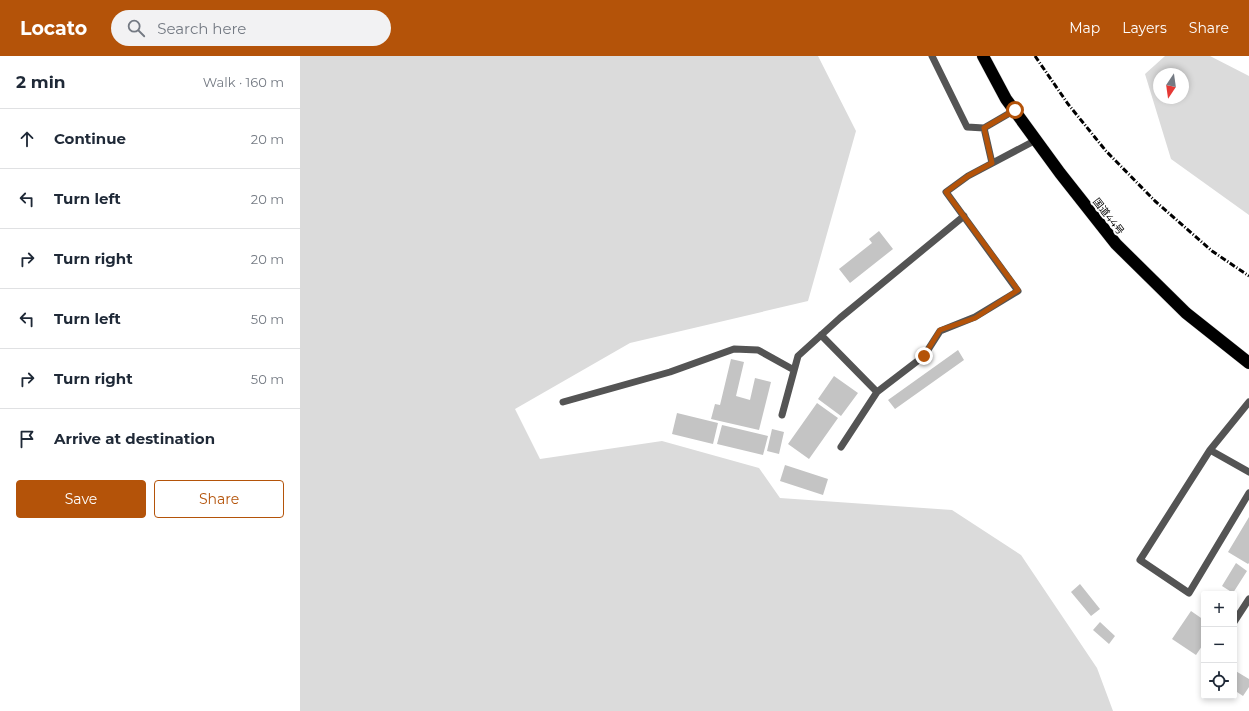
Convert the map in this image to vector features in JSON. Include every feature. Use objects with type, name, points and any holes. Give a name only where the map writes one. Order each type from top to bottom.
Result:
[{"type":"highway","name":"国道44号","points":[[983,56],[1006,99],[1060,173],[1116,244],[1186,313],[1249,363]]},
{"type":"lane","points":[[932,56],[967,127],[984,128],[1015,110]]},
{"type":"lane","points":[[984,128],[992,163]]},
{"type":"lane","points":[[841,447],[877,392],[924,356],[940,330],[975,318],[1018,290],[946,192],[968,176],[1036,140]]},
{"type":"lane","points":[[782,415],[798,356],[840,318],[964,216]]},
{"type":"lane","points":[[821,335],[877,392]]},
{"type":"lane","points":[[562,402],[670,372],[734,349],[758,350],[794,370]]},
{"type":"lane","points":[[1249,402],[1210,450],[1140,560],[1188,593],[1249,492]]},
{"type":"lane","points":[[1210,450],[1249,472]]},
{"type":"lane","points":[[1237,617],[1249,599]]},
{"type":"shaded area","points":[[300,56],[818,56],[856,131],[808,301],[630,343],[515,409],[540,459],[662,441],[759,468],[780,498],[952,510],[1021,555],[1097,668],[1113,711],[300,711]]},
{"type":"shaded area","points":[[1165,56],[1210,56],[1249,76],[1249,215],[1171,159],[1154,104],[1189,104],[1189,68],[1153,68],[1153,100],[1145,74]]},
{"type":"building","points":[[879,231],[893,249],[850,283],[839,269],[872,243],[869,239]]},
{"type":"building","points":[[958,350],[964,360],[895,409],[888,400]]},
{"type":"building","points":[[731,359],[744,362],[736,396],[750,400],[755,378],[771,382],[759,430],[711,419],[715,404],[720,405]]},
{"type":"building","points":[[834,376],[858,393],[841,416],[818,399]]},
{"type":"building","points":[[817,403],[838,418],[809,459],[788,444]]},
{"type":"building","points":[[677,413],[718,423],[713,444],[672,434]]},
{"type":"building","points":[[722,425],[768,436],[763,455],[717,444]]},
{"type":"building","points":[[772,429],[784,432],[779,454],[767,451]]},
{"type":"building","points":[[785,465],[828,479],[823,495],[780,481]]},
{"type":"building","points":[[1249,517],[1249,563],[1248,564],[1228,552]]},
{"type":"building","points":[[1236,563],[1247,571],[1234,591],[1230,591],[1222,586]]},
{"type":"building","points":[[1080,584],[1100,609],[1091,616],[1071,592]]},
{"type":"building","points":[[1191,611],[1201,618],[1201,648],[1196,655],[1172,639]]},
{"type":"building","points":[[1100,622],[1115,636],[1109,644],[1093,630]]},
{"type":"building","points":[[1237,672],[1249,679],[1249,687],[1243,696],[1237,692]]},
{"type":"railway","points":[[1035,56],[1068,104],[1106,151],[1155,201],[1212,251],[1249,276]]},
{"type":"route","points":[[924,356],[940,330],[975,318],[1018,290],[946,192],[968,176],[992,163],[984,128],[1015,110]]}]
